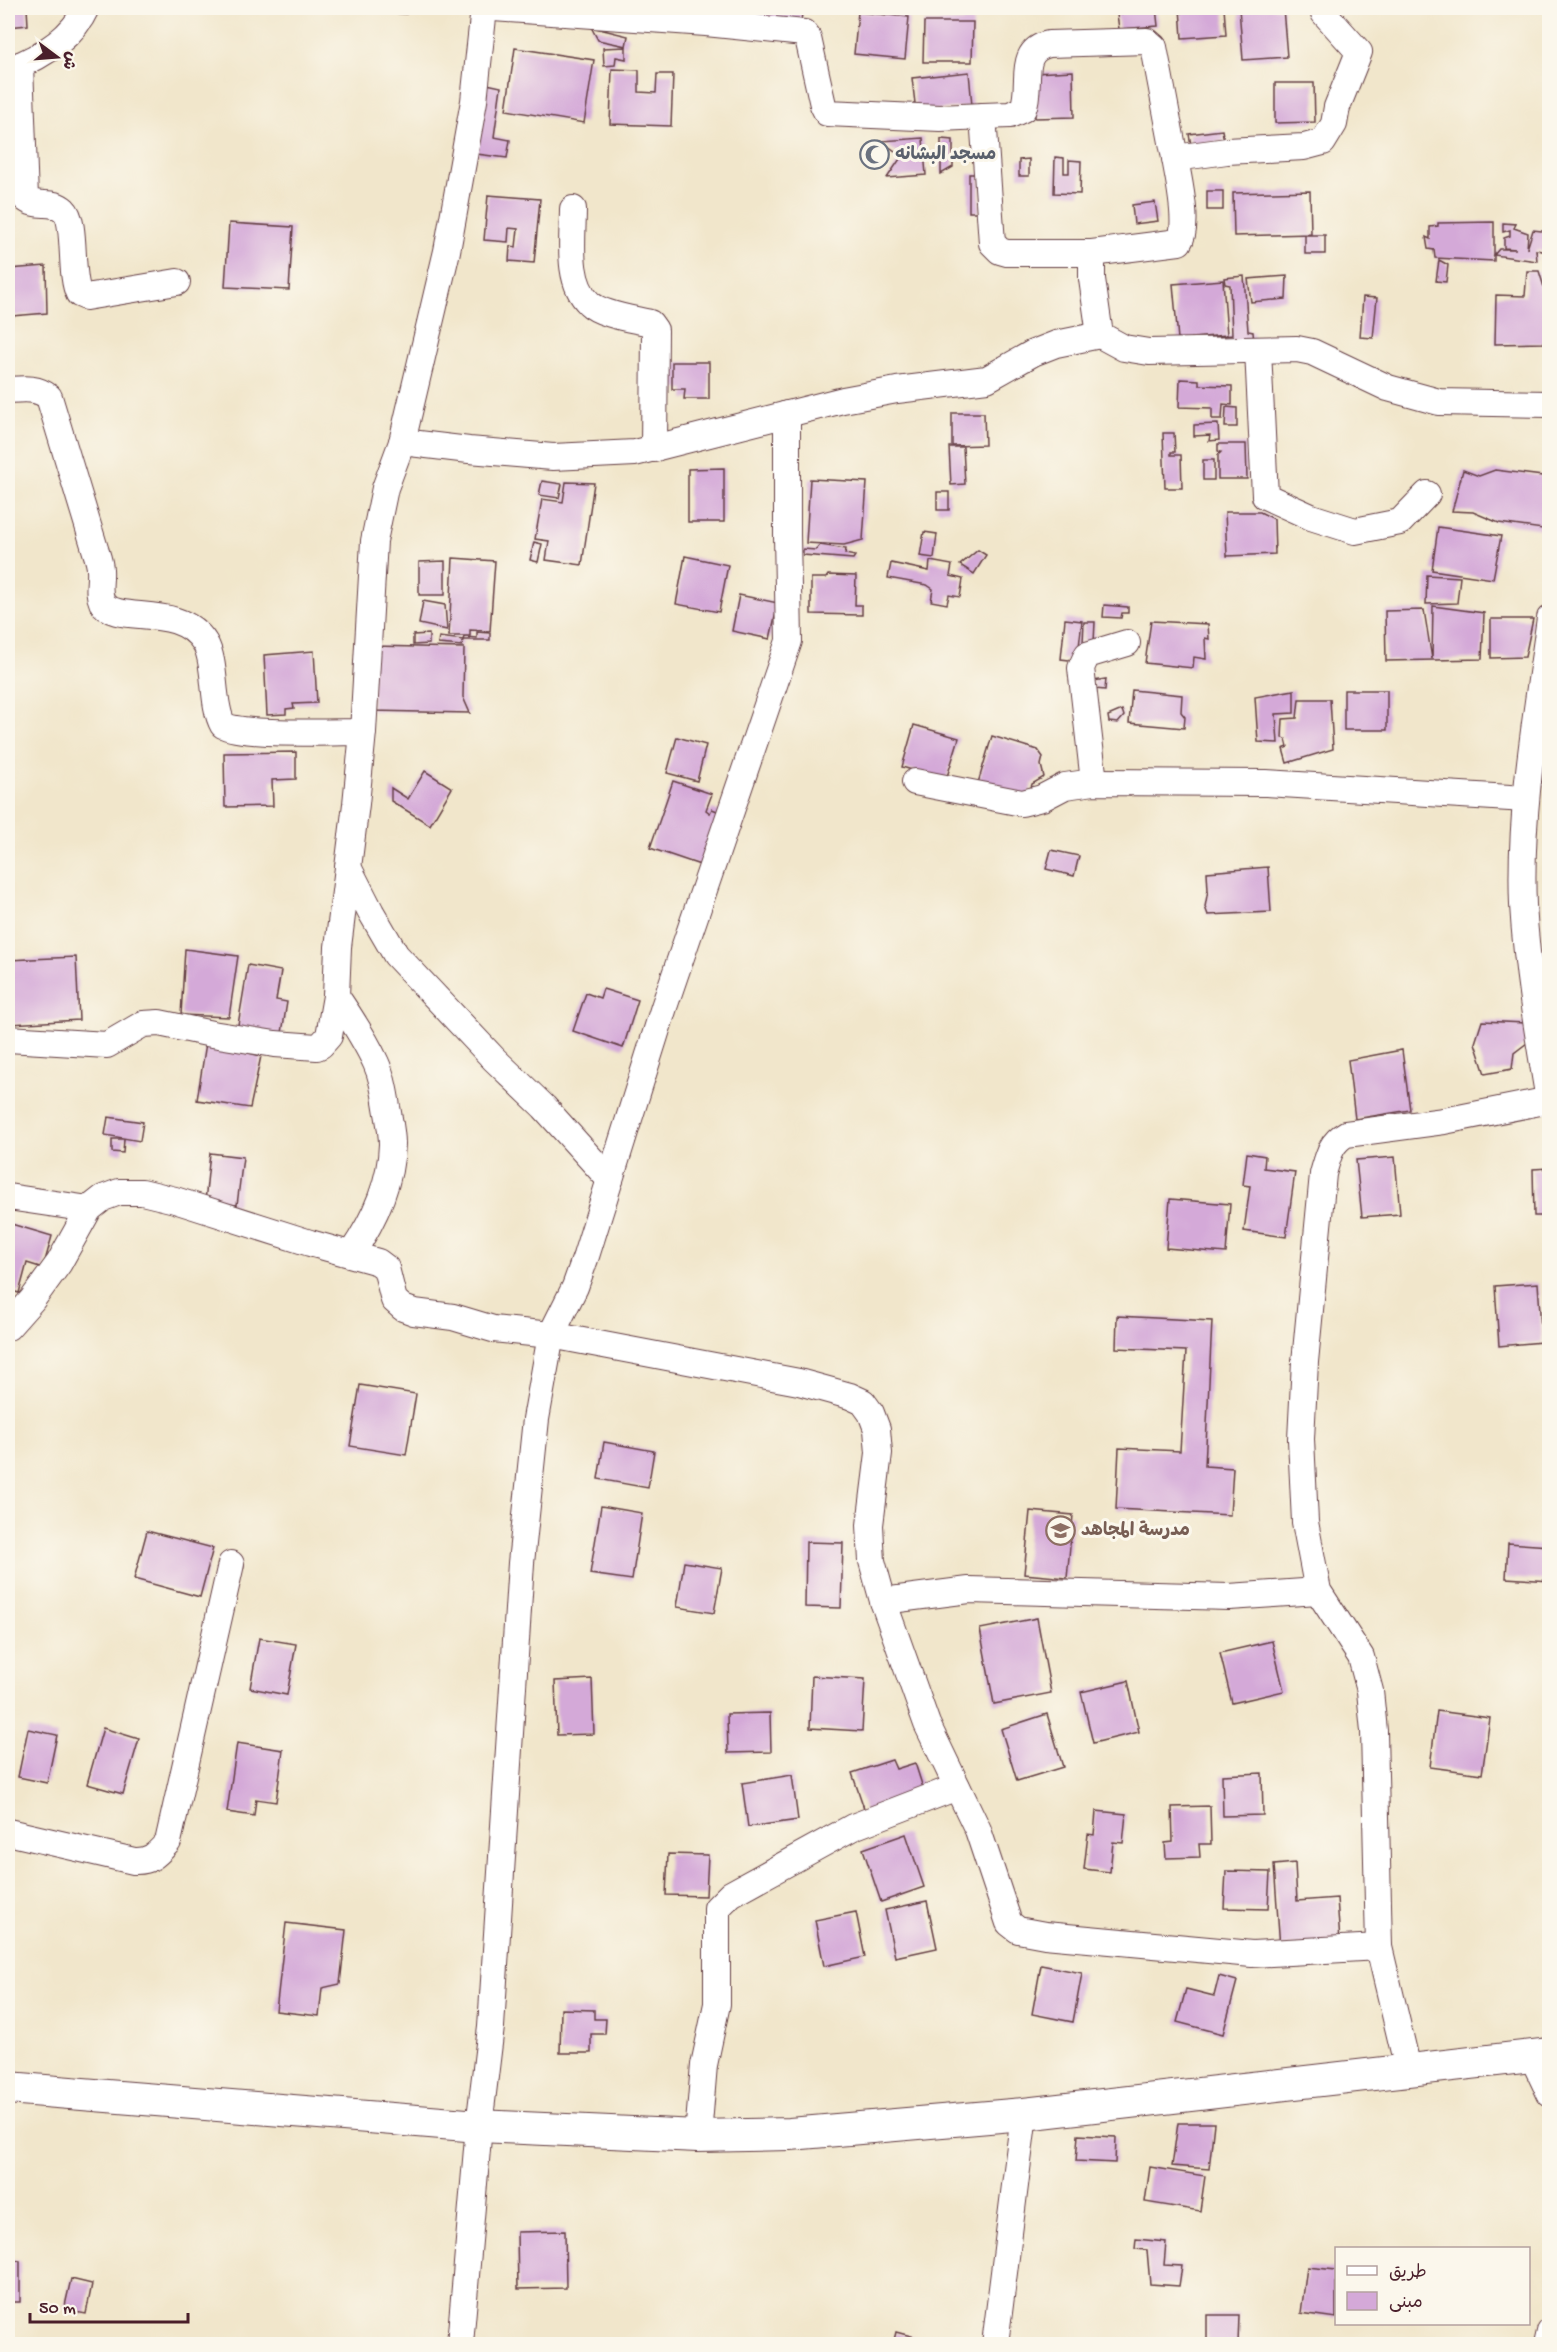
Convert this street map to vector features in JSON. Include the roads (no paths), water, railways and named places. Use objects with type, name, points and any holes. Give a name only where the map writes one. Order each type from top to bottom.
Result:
[{"type":"main road","points":[[8,2088],[479,2126],[698,2136],[790,2134],[1024,2114],[1541,2055]]},
{"type":"street","points":[[86,8],[77,23],[60,42],[14,67],[25,198],[33,204],[63,208],[68,214],[74,282],[79,294],[86,297],[177,282]]},
{"type":"street","points":[[8,1039],[107,1045],[143,1024],[159,1023],[275,1044],[317,1047],[329,1036],[336,996],[338,947],[363,732],[374,541],[386,488],[402,442],[447,251],[474,101],[484,8]]},
{"type":"street","points":[[493,8],[804,33],[808,38],[823,105],[827,112],[940,118],[983,116],[1010,115],[1023,109],[1026,101],[1028,62],[1037,47],[1049,44],[1147,41],[1154,47],[1175,158],[1182,206],[1183,233],[1179,242],[1092,253],[1007,252],[995,248],[992,243],[987,192],[983,116]]},
{"type":"street","points":[[1175,158],[1227,151],[1304,147],[1323,142],[1334,124],[1337,107],[1359,52],[1324,13]]},
{"type":"street","points":[[573,209],[574,271],[577,285],[584,296],[595,307],[650,323],[655,330],[654,449]]},
{"type":"street","points":[[1092,253],[1092,279],[1100,335]]},
{"type":"street","points":[[402,442],[553,456],[636,453],[843,400],[897,390],[987,379],[1033,353],[1056,344],[1100,335],[1124,348],[1149,352],[1297,349],[1312,352],[1388,388],[1439,402],[1550,404]]},
{"type":"street","points":[[1258,350],[1265,496],[1311,517],[1355,531],[1400,522],[1427,494]]},
{"type":"street","points":[[8,390],[34,390],[49,397],[100,567],[101,600],[107,608],[119,613],[166,617],[191,628],[205,643],[223,725],[277,731],[363,732]]},
{"type":"street","points":[[460,2344],[479,2126],[491,2027],[521,1563],[536,1419],[551,1335],[575,1287],[664,1007],[789,641],[791,628],[787,535],[787,414]]},
{"type":"street","points":[[1408,2069],[1379,1947],[1374,1731],[1370,1691],[1361,1657],[1318,1591],[1305,1522],[1301,1439],[1319,1198],[1330,1150],[1335,1141],[1346,1134],[1444,1121],[1549,1100],[1531,1000],[1523,903],[1526,800],[1550,618]]},
{"type":"street","points":[[1094,782],[1081,668],[1087,655],[1127,642]]},
{"type":"street","points":[[915,782],[1022,803],[1042,798],[1073,784],[1094,782],[1266,783],[1526,800]]},
{"type":"street","points":[[348,867],[370,912],[396,954],[494,1059],[544,1107],[610,1180]]},
{"type":"street","points":[[336,996],[357,1026],[377,1065],[385,1095],[392,1142],[389,1169],[374,1214],[365,1234],[351,1254]]},
{"type":"street","points":[[8,1327],[32,1300],[59,1263],[89,1209],[103,1198],[119,1192],[142,1192],[378,1262],[386,1268],[394,1300],[403,1308],[414,1312],[453,1317],[494,1329],[551,1335],[799,1382],[850,1396],[863,1402],[872,1413],[877,1429],[879,1453],[870,1525],[872,1561],[883,1601],[927,1724],[978,1830],[1009,1923],[1018,1930],[1065,1937],[1252,1954],[1379,1947]]},
{"type":"street","points":[[8,1197],[89,1209]]},
{"type":"street","points":[[8,1832],[146,1862],[157,1855],[168,1842],[231,1564]]},
{"type":"street","points":[[883,1601],[969,1590],[1229,1597],[1318,1591]]},
{"type":"street","points":[[698,2136],[704,2065],[717,2004],[717,1908],[731,1894],[853,1827],[957,1787]]},
{"type":"street","points":[[1541,2055],[1550,2094]]},
{"type":"street","points":[[995,2344],[1024,2114]]},
{"type":"street","points":[[1547,2344],[1550,2331]]},
{"type":"place","name":"مسجد البشانه","points":[[874,155]]},
{"type":"place","name":"مدرسة المجاهد","points":[[1060,1531]]}]
